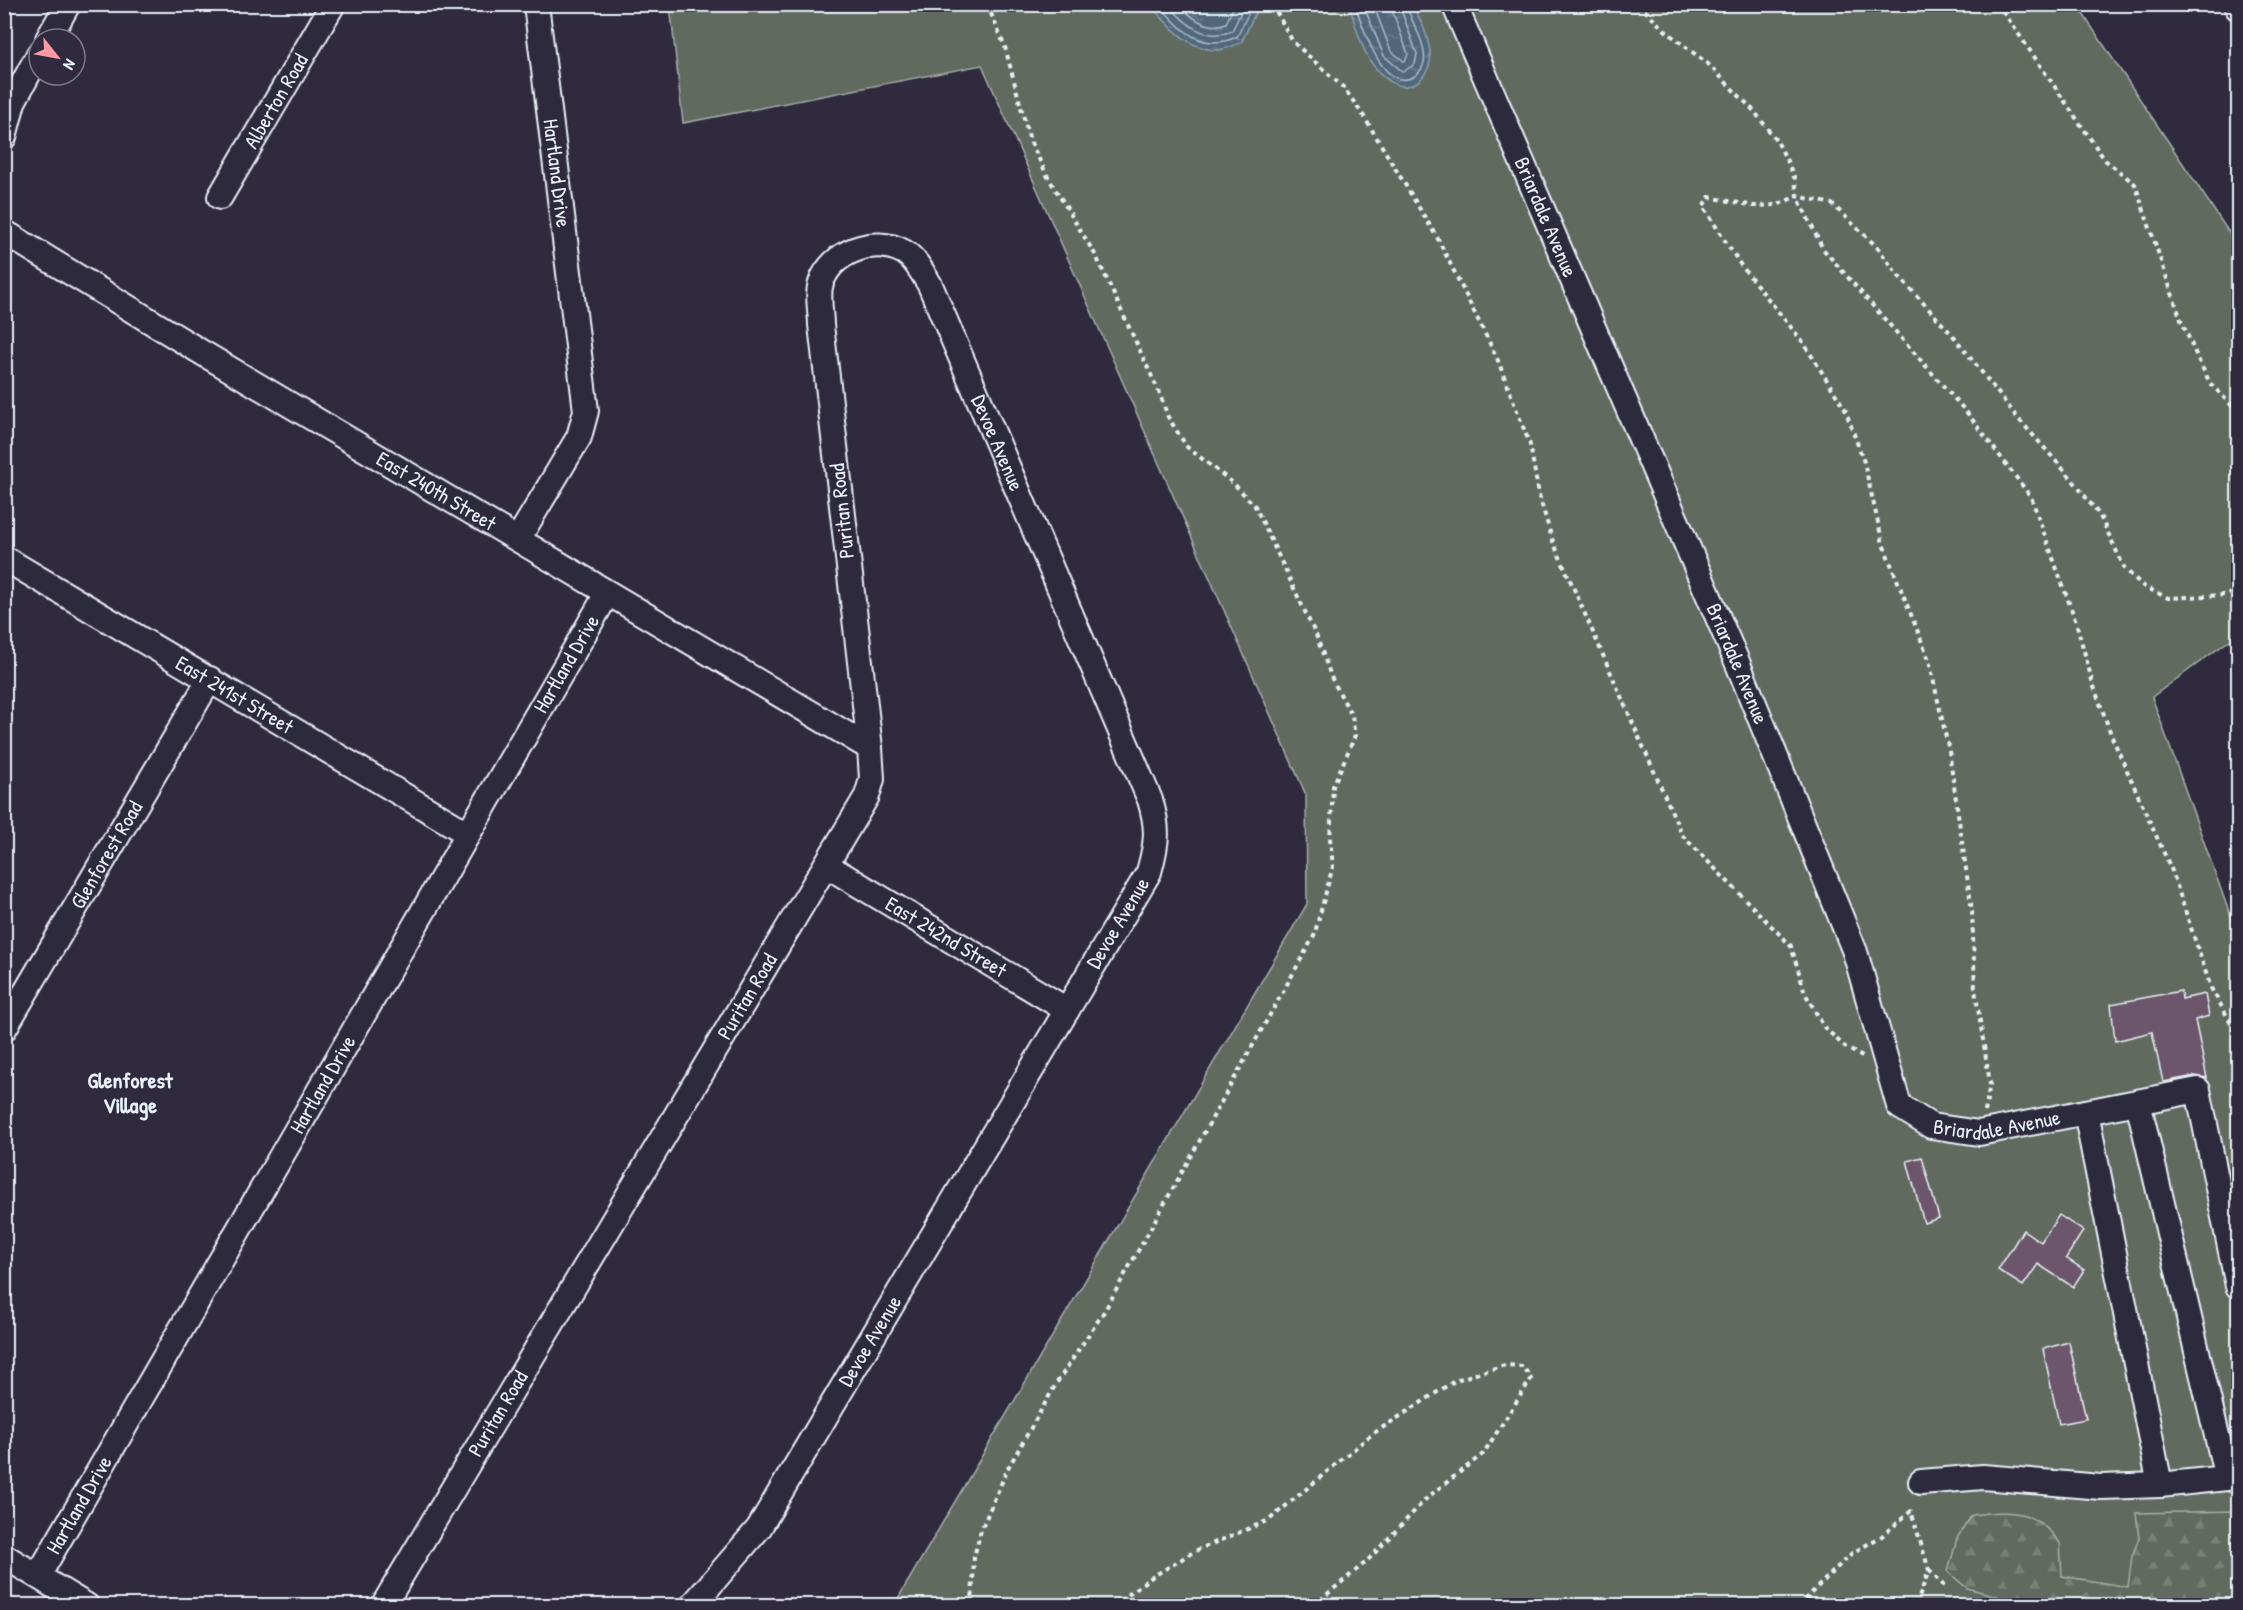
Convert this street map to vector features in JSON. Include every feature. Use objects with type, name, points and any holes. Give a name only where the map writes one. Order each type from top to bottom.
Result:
[{"type":"street","points":[[55,27],[68,4]]},
{"type":"street","name":"Alberton Road","points":[[220,198],[333,4]]},
{"type":"street","name":"Hartland Drive","points":[[518,539],[579,436],[586,411],[536,4]]},
{"type":"street","name":"Briardale Avenue","points":[[1454,4],[1738,664],[1855,952],[1899,1106],[1932,1126],[1979,1133],[2198,1090],[2238,1286]]},
{"type":"street","points":[[4,137],[14,102],[27,77]]},
{"type":"street","name":"East 240th Street","points":[[4,232],[201,352],[870,748]]},
{"type":"street","name":"Devoe Avenue","points":[[692,1605],[759,1528],[1149,872],[1156,847],[1157,825],[1150,800],[930,285],[915,262],[903,252],[878,246],[856,247],[836,261],[820,284],[821,325]]},
{"type":"street","name":"Puritan Road","points":[[383,1605],[867,796],[872,779],[870,748],[821,325]]},
{"type":"street","name":"East 241st Street","points":[[4,558],[467,833]]},
{"type":"street","name":"Hartland Drive","points":[[38,1576],[467,833],[608,594]]},
{"type":"street","name":"Glenforest Road","points":[[4,1029],[210,679]]},
{"type":"street","name":"East 242nd Street","points":[[826,865],[1067,1010]]},
{"type":"street","points":[[1921,1482],[1983,1477],[2101,1487],[2160,1485],[2233,1477],[2138,1102]]},
{"type":"street","points":[[2086,1112],[2160,1485]]},
{"type":"street","points":[[4,1556],[87,1605]]},
{"type":"path","points":[[1272,4],[1293,42],[1344,88],[1363,115],[1438,239],[1474,310],[1497,358],[1530,445],[1539,495],[1552,539],[1682,835],[1791,945],[1805,993],[1824,1027],[1845,1047],[1874,1063]]},
{"type":"path","points":[[1638,4],[1668,33],[1708,64],[1754,111],[1777,141],[1787,160],[1795,179],[1797,196],[1823,249],[1968,414],[2031,497],[2076,622],[2093,684],[2112,737],[2172,871],[2211,988],[2238,1035]]},
{"type":"path","points":[[1998,4],[2105,160],[2135,184],[2181,320],[2197,357],[2210,383],[2238,412]]},
{"type":"path","points":[[1985,1116],[1990,1083],[1975,990],[1972,910],[1949,751],[1929,660],[1883,544],[1864,462],[1845,409],[1803,342],[1740,264],[1703,206],[1709,197],[1754,206],[1777,205],[1797,196],[1832,204],[1877,247],[1897,274],[1956,338],[2016,416],[2072,479],[2100,516],[2125,569],[2143,586],[2168,598],[2225,595],[2238,590]]},
{"type":"path","points":[[1114,1605],[1147,1580],[1196,1551],[1269,1520],[1371,1435],[1456,1380],[1505,1365],[1523,1366],[1531,1379],[1483,1454],[1428,1497],[1366,1562],[1313,1605]]},
{"type":"path","points":[[1798,1605],[1852,1553],[1882,1536],[1911,1511],[1929,1570],[1945,1587]]},
{"type":"path","points":[[1916,1605],[1929,1570]]},
{"type":"green space","points":[[670,5],[2077,5],[2238,246],[2238,634],[2152,697],[2238,937],[2238,1605],[894,1605],[1307,904],[1306,795],[982,65],[683,123]]},
{"type":"green space","points":[[2238,1511],[2238,1605],[2011,1605],[1997,1596],[1967,1588],[1948,1572],[1957,1538],[1972,1515],[2010,1512],[2031,1517],[2060,1543],[2062,1576],[2128,1587],[2132,1556],[2139,1538],[2136,1513]]},
{"type":"water","points":[[1150,5],[1259,5],[1241,43],[1219,50],[1208,49],[1188,41]]},
{"type":"water","points":[[1349,5],[1412,5],[1426,33],[1430,52],[1427,70],[1420,80],[1408,86],[1402,86],[1390,81],[1379,72],[1365,51]]},
{"type":"building","points":[[2181,991],[2182,999],[2205,994],[2209,1016],[2195,1020],[2207,1078],[2195,1076],[2163,1082],[2152,1032],[2115,1041],[2111,1004]]},
{"type":"building","points":[[1922,1157],[1939,1218],[1924,1223],[1907,1161]]},
{"type":"building","points":[[2059,1215],[2083,1231],[2066,1258],[2084,1270],[2073,1287],[2038,1264],[2023,1286],[1998,1270],[2023,1230],[2041,1242]]},
{"type":"building","points":[[2069,1342],[2086,1419],[2059,1424],[2043,1349]]},
{"type":"district","name":"Glenforest Village","points":[[130,1092]]}]
